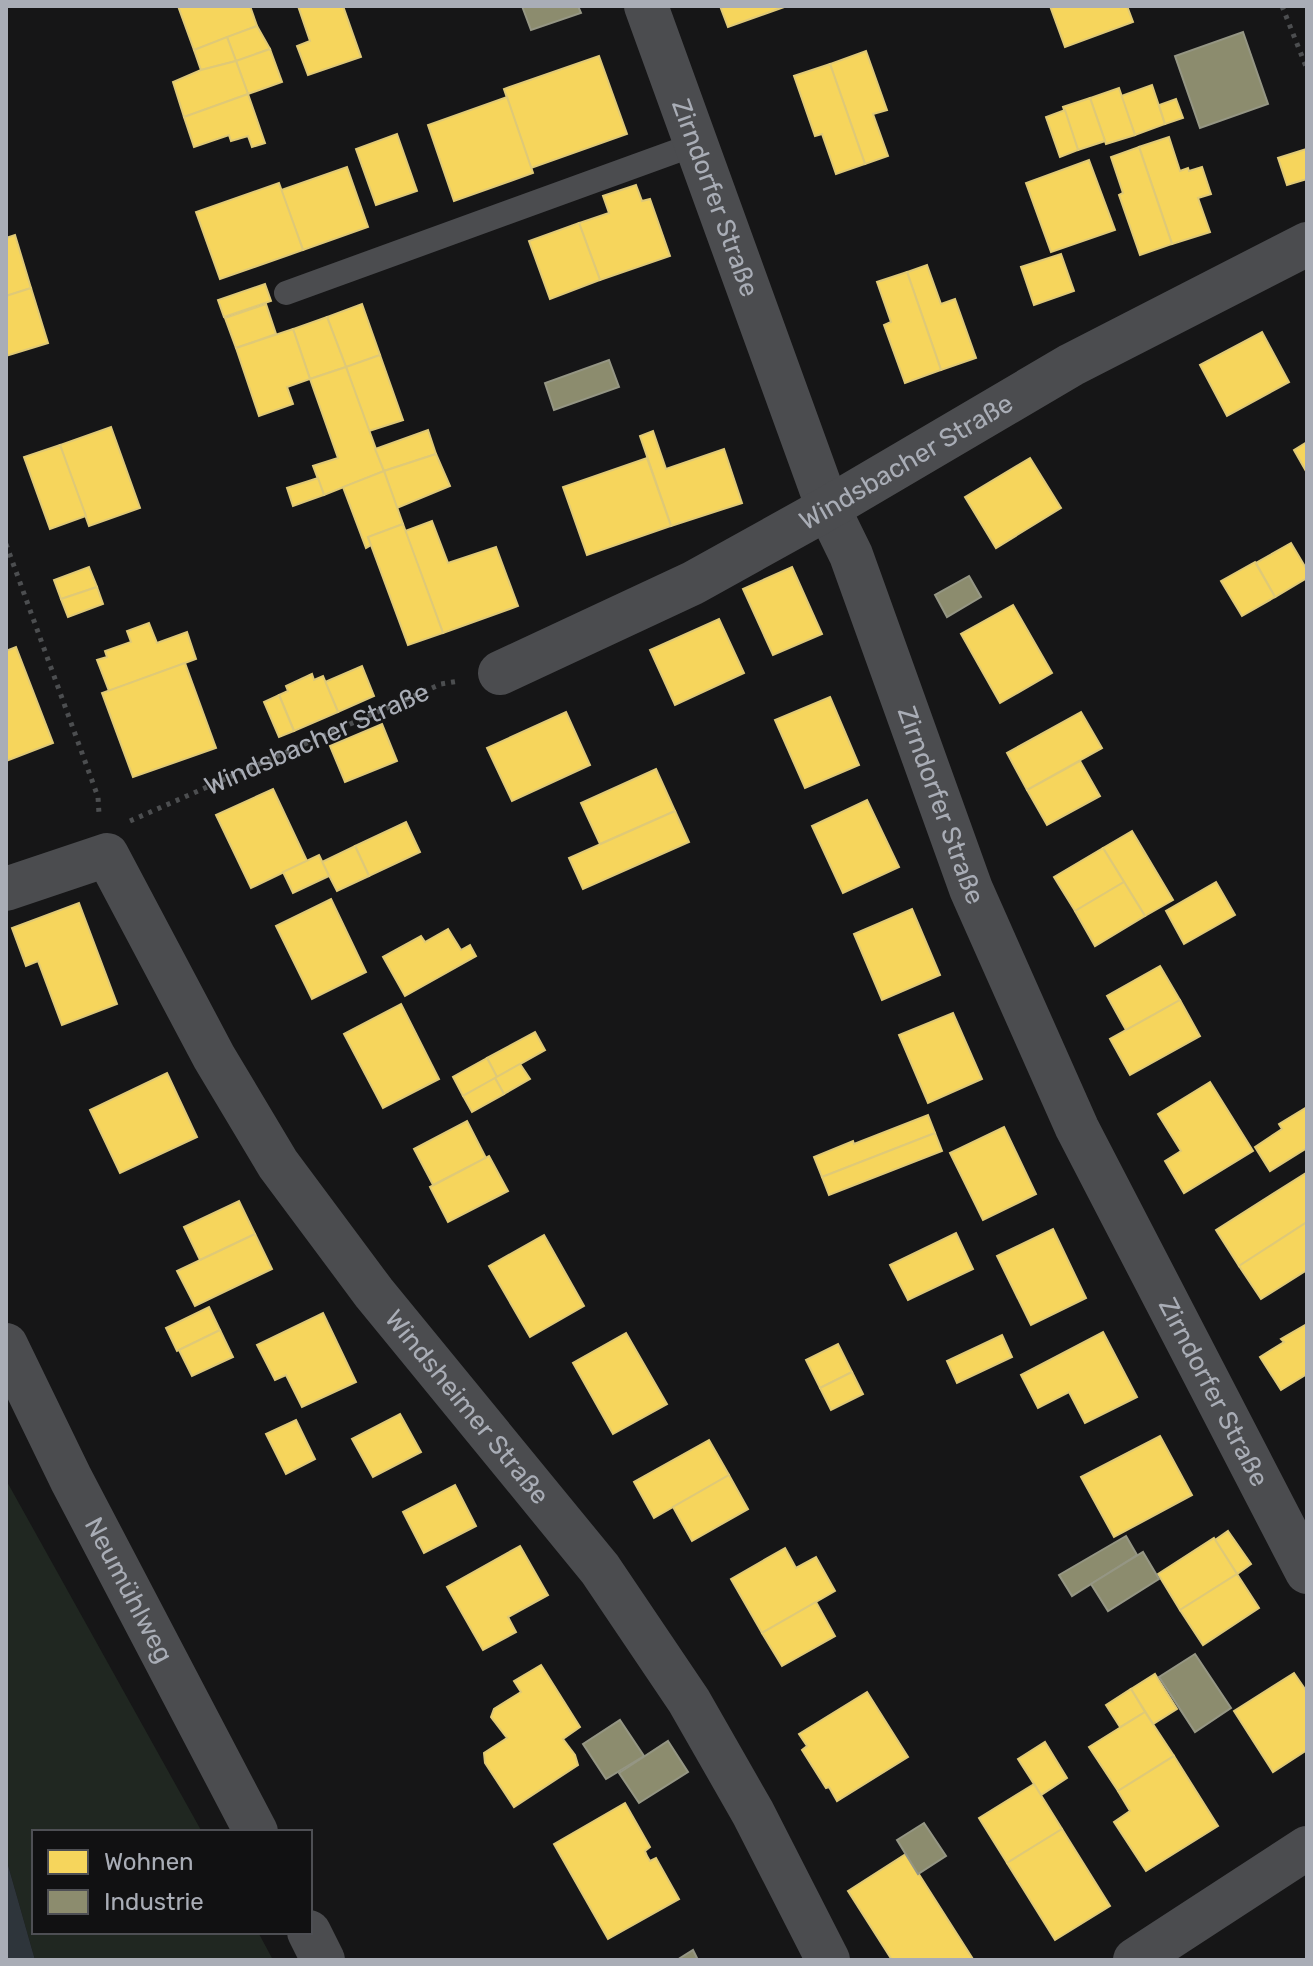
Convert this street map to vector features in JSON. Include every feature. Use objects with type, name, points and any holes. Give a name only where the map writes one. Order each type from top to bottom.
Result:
[{"type":"street","name":"Zirndorfer Straße","points":[[646,6],[828,508],[851,555],[971,889],[1077,1128],[1307,1572]]},
{"type":"street","name":"Windsbacher Straße","points":[[500,673],[693,583],[828,508],[1071,365],[1307,244]]},
{"type":"street","points":[[6,889],[104,845]]},
{"type":"street","name":"Windsheimer Straße","points":[[104,845],[214,1057],[278,1164],[374,1293],[600,1569],[689,1701],[753,1813],[828,1960]]},
{"type":"street","name":"Neumühlweg","points":[[6,1345],[71,1479],[255,1830]]},
{"type":"street","points":[[1135,1960],[1307,1848]]},
{"type":"street","points":[[310,1934],[323,1960]]},
{"type":"lane","points":[[286,293],[696,144]]},
{"type":"path","points":[[1282,6],[1307,69]]},
{"type":"path","points":[[6,544],[98,797],[104,845]]},
{"type":"path","name":"Windsbacher Straße","points":[[104,845],[193,795],[441,684]]},
{"type":"shaded area","points":[[6,1480],[201,1830],[32,1830],[32,1934],[259,1934],[273,1960],[35,1960],[6,1858]]},
{"type":"shaded area","points":[[6,1858],[35,1960],[6,1960]]},
{"type":"building: Wohnen","points":[[178,6],[250,6],[257,26],[194,50]]},
{"type":"building: Wohnen","points":[[298,6],[343,6],[361,57],[308,75],[297,46],[310,41]]},
{"type":"building: Wohnen","points":[[720,6],[787,6],[728,27]]},
{"type":"building: Wohnen","points":[[1050,6],[1127,6],[1133,22],[1065,47]]},
{"type":"building: Wohnen","points":[[257,26],[270,49],[236,61],[227,37]]},
{"type":"building: Wohnen","points":[[227,37],[236,61],[201,70],[194,50]]},
{"type":"building: Wohnen","points":[[270,49],[282,82],[248,94],[236,61]]},
{"type":"building: Wohnen","points":[[866,51],[887,110],[873,114],[888,156],[865,164],[830,64]]},
{"type":"building: Wohnen","points":[[599,56],[627,134],[531,168],[504,89]]},
{"type":"building: Wohnen","points":[[236,61],[248,94],[184,117],[173,82],[201,70]]},
{"type":"building: Wohnen","points":[[830,64],[865,164],[836,174],[822,134],[815,136],[794,76]]},
{"type":"building: Wohnen","points":[[1152,85],[1165,124],[1135,135],[1121,96]]},
{"type":"building: Wohnen","points":[[1119,88],[1135,135],[1106,144],[1090,98]]},
{"type":"building: Wohnen","points":[[248,94],[265,143],[252,147],[248,136],[231,141],[229,135],[194,147],[184,117]]},
{"type":"building: Wohnen","points":[[507,97],[533,173],[454,201],[428,125]]},
{"type":"building: Wohnen","points":[[1090,98],[1105,141],[1078,150],[1063,107]]},
{"type":"building: Wohnen","points":[[1176,99],[1183,118],[1165,124],[1159,105]]},
{"type":"building: Wohnen","points":[[1065,110],[1078,150],[1060,157],[1046,117]]},
{"type":"building: Wohnen","points":[[397,134],[417,191],[376,205],[356,149]]},
{"type":"building: Wohnen","points":[[1169,137],[1180,171],[1202,167],[1211,194],[1198,198],[1210,232],[1172,244],[1139,147]]},
{"type":"building: Wohnen","points":[[1139,147],[1172,244],[1140,255],[1119,195],[1123,193],[1111,157]]},
{"type":"building: Wohnen","points":[[1306,149],[1307,179],[1287,185],[1278,158]]},
{"type":"building: Wohnen","points":[[1089,160],[1115,230],[1051,252],[1026,183]]},
{"type":"building: Wohnen","points":[[347,167],[368,227],[303,250],[281,190]]},
{"type":"building: Wohnen","points":[[279,183],[303,250],[220,279],[196,212]]},
{"type":"building: Wohnen","points":[[636,185],[642,201],[650,199],[670,256],[600,280],[579,223],[609,213],[603,196]]},
{"type":"building: Wohnen","points":[[579,223],[600,280],[550,299],[529,241]]},
{"type":"building: Wohnen","points":[[15,235],[31,288],[6,296],[6,238]]},
{"type":"building: Wohnen","points":[[1061,254],[1074,291],[1034,305],[1021,267]]},
{"type":"building: Wohnen","points":[[927,265],[941,304],[955,299],[976,358],[941,370],[907,272]]},
{"type":"building: Wohnen","points":[[907,272],[941,370],[905,383],[884,325],[891,322],[877,282]]},
{"type":"building: Wohnen","points":[[265,284],[271,301],[224,317],[218,300]]},
{"type":"building: Wohnen","points":[[31,288],[48,343],[6,356],[6,296]]},
{"type":"building: Wohnen","points":[[266,304],[276,334],[236,348],[225,318]]},
{"type":"building: Wohnen","points":[[362,304],[380,355],[346,367],[327,317]]},
{"type":"building: Wohnen","points":[[327,317],[346,367],[310,379],[293,329]]},
{"type":"building: Wohnen","points":[[293,329],[310,379],[287,387],[293,404],[259,416],[236,348]]},
{"type":"building: Wohnen","points":[[1262,332],[1289,382],[1227,416],[1200,365]]},
{"type":"building: Wohnen","points":[[380,355],[403,420],[369,431],[346,367]]},
{"type":"building: Wohnen","points":[[346,367],[384,471],[324,495],[313,466],[338,458],[310,379]]},
{"type":"building: Wohnen","points":[[111,427],[140,508],[89,526],[60,445]]},
{"type":"building: Wohnen","points":[[428,430],[436,454],[384,471],[375,449]]},
{"type":"building: Wohnen","points":[[653,431],[666,469],[724,449],[742,503],[671,526],[640,436]]},
{"type":"building: Wohnen","points":[[1307,442],[1307,473],[1294,450]]},
{"type":"building: Wohnen","points":[[60,445],[86,516],[50,529],[24,457]]},
{"type":"building: Wohnen","points":[[436,454],[450,486],[397,508],[384,471]]},
{"type":"building: Wohnen","points":[[647,458],[671,526],[587,555],[563,487]]},
{"type":"building: Wohnen","points":[[1030,458],[1061,508],[996,548],[965,497]]},
{"type":"building: Wohnen","points":[[384,471],[403,524],[368,537],[371,545],[366,548],[343,487]]},
{"type":"building: Wohnen","points":[[318,478],[324,495],[293,506],[287,488]]},
{"type":"building: Wohnen","points":[[432,521],[448,563],[496,547],[518,606],[443,633],[405,531]]},
{"type":"building: Wohnen","points":[[403,524],[443,633],[408,645],[368,537]]},
{"type":"building: Wohnen","points":[[1291,543],[1307,570],[1307,578],[1275,597],[1256,563]]},
{"type":"building: Wohnen","points":[[1255,562],[1275,597],[1242,616],[1221,581]]},
{"type":"building: Wohnen","points":[[89,567],[97,587],[61,599],[54,580]]},
{"type":"building: Wohnen","points":[[792,567],[822,634],[773,655],[743,589]]},
{"type":"building: Wohnen","points":[[97,587],[103,604],[68,617],[61,599]]},
{"type":"building: Wohnen","points":[[1013,605],[1052,673],[1000,703],[961,634]]},
{"type":"building: Wohnen","points":[[719,619],[744,673],[675,705],[650,650]]},
{"type":"building: Wohnen","points":[[149,623],[157,643],[187,632],[196,659],[109,691],[97,660],[107,657],[105,651],[131,642],[127,631]]},
{"type":"building: Wohnen","points":[[16,647],[53,743],[6,761],[6,651]]},
{"type":"building: Wohnen","points":[[185,663],[216,748],[133,777],[102,693]]},
{"type":"building: Wohnen","points":[[362,666],[374,696],[338,712],[325,682]]},
{"type":"building: Wohnen","points":[[312,674],[314,680],[323,676],[338,712],[294,731],[279,695],[288,691],[286,686]]},
{"type":"building: Wohnen","points":[[279,695],[294,731],[279,737],[264,702]]},
{"type":"building: Wohnen","points":[[830,697],[859,765],[805,788],[775,720]]},
{"type":"building: Wohnen","points":[[566,712],[590,765],[512,801],[487,748]]},
{"type":"building: Wohnen","points":[[1081,712],[1102,748],[1027,790],[1007,753]]},
{"type":"building: Wohnen","points":[[382,724],[397,761],[345,782],[330,746]]},
{"type":"building: Wohnen","points":[[1080,761],[1100,796],[1047,825],[1027,790]]},
{"type":"building: Wohnen","points":[[656,769],[675,811],[600,844],[581,803]]},
{"type":"building: Wohnen","points":[[273,789],[307,861],[251,888],[216,815]]},
{"type":"building: Wohnen","points":[[867,800],[899,867],[843,893],[812,826]]},
{"type":"building: Wohnen","points":[[675,811],[689,842],[583,889],[569,858]]},
{"type":"building: Wohnen","points":[[406,822],[420,852],[369,876],[355,846]]},
{"type":"building: Wohnen","points":[[1132,831],[1173,900],[1145,916],[1103,848]]},
{"type":"building: Wohnen","points":[[355,846],[369,876],[337,891],[322,862]]},
{"type":"building: Wohnen","points":[[1103,848],[1124,882],[1075,911],[1054,877]]},
{"type":"building: Wohnen","points":[[319,855],[329,876],[293,893],[283,872]]},
{"type":"building: Wohnen","points":[[1124,882],[1145,916],[1095,946],[1075,911]]},
{"type":"building: Wohnen","points":[[1216,882],[1235,915],[1184,944],[1166,911]]},
{"type":"building: Wohnen","points":[[331,899],[366,972],[312,999],[276,926]]},
{"type":"building: Wohnen","points":[[79,903],[117,1004],[62,1025],[38,961],[26,966],[12,928]]},
{"type":"building: Wohnen","points":[[912,909],[940,975],[882,1000],[854,934]]},
{"type":"building: Wohnen","points":[[448,929],[461,950],[470,945],[476,956],[405,996],[383,957],[421,936],[425,942]]},
{"type":"building: Wohnen","points":[[1160,966],[1180,1000],[1126,1030],[1107,996]]},
{"type":"building: Wohnen","points":[[1180,1000],[1200,1036],[1130,1075],[1110,1039]]},
{"type":"building: Wohnen","points":[[401,1004],[439,1079],[383,1108],[344,1034]]},
{"type":"building: Wohnen","points":[[953,1013],[982,1079],[928,1103],[899,1035]]},
{"type":"building: Wohnen","points":[[535,1032],[545,1050],[497,1077],[487,1058]]},
{"type":"building: Wohnen","points":[[487,1058],[497,1077],[463,1096],[453,1077]]},
{"type":"building: Wohnen","points":[[520,1064],[530,1079],[504,1094],[495,1078]]},
{"type":"building: Wohnen","points":[[167,1073],[197,1137],[120,1173],[90,1110]]},
{"type":"building: Wohnen","points":[[495,1078],[504,1094],[472,1112],[463,1096]]},
{"type":"building: Wohnen","points":[[1210,1082],[1253,1151],[1184,1193],[1165,1161],[1181,1151],[1158,1114]]},
{"type":"building: Wohnen","points":[[1307,1107],[1307,1148],[1270,1171],[1255,1147],[1282,1129],[1279,1124]]},
{"type":"building: Wohnen","points":[[928,1115],[935,1133],[822,1177],[814,1157]]},
{"type":"building: Wohnen","points":[[467,1121],[486,1158],[433,1185],[414,1149]]},
{"type":"building: Wohnen","points":[[1004,1127],[1036,1194],[983,1220],[950,1153]]},
{"type":"building: Wohnen","points":[[935,1133],[942,1151],[829,1195],[822,1177]]},
{"type":"building: Wohnen","points":[[489,1156],[508,1191],[448,1222],[430,1187]]},
{"type":"building: Wohnen","points":[[1306,1173],[1307,1222],[1239,1266],[1216,1230]]},
{"type":"building: Wohnen","points":[[239,1201],[255,1234],[200,1260],[184,1227]]},
{"type":"building: Wohnen","points":[[1307,1222],[1307,1270],[1261,1299],[1239,1266]]},
{"type":"building: Wohnen","points":[[1053,1229],[1086,1298],[1031,1325],[997,1256]]},
{"type":"building: Wohnen","points":[[956,1233],[973,1269],[908,1300],[890,1265]]},
{"type":"building: Wohnen","points":[[255,1234],[272,1269],[195,1306],[177,1271]]},
{"type":"building: Wohnen","points":[[544,1235],[584,1306],[530,1337],[489,1266]]},
{"type":"building: Wohnen","points":[[209,1307],[220,1330],[177,1351],[166,1328]]},
{"type":"building: Wohnen","points":[[323,1313],[356,1382],[302,1407],[286,1375],[275,1380],[257,1345]]},
{"type":"building: Wohnen","points":[[1307,1324],[1307,1374],[1281,1390],[1260,1357],[1284,1342],[1281,1339]]},
{"type":"building: Wohnen","points":[[220,1330],[233,1357],[192,1376],[179,1350]]},
{"type":"building: Wohnen","points":[[1103,1332],[1137,1397],[1085,1423],[1069,1392],[1038,1408],[1021,1375]]},
{"type":"building: Wohnen","points":[[626,1333],[667,1404],[613,1434],[573,1363]]},
{"type":"building: Wohnen","points":[[1002,1335],[1012,1357],[957,1383],[947,1361]]},
{"type":"building: Wohnen","points":[[838,1344],[852,1372],[820,1388],[806,1360]]},
{"type":"building: Wohnen","points":[[852,1372],[863,1394],[831,1410],[820,1388]]},
{"type":"building: Wohnen","points":[[400,1414],[421,1452],[373,1477],[352,1439]]},
{"type":"building: Wohnen","points":[[296,1420],[315,1459],[286,1474],[266,1434]]},
{"type":"building: Wohnen","points":[[1160,1436],[1192,1495],[1114,1537],[1081,1477]]},
{"type":"building: Wohnen","points":[[709,1440],[729,1475],[654,1518],[634,1482]]},
{"type":"building: Wohnen","points":[[729,1475],[748,1509],[692,1541],[673,1507]]},
{"type":"building: Wohnen","points":[[455,1485],[476,1526],[424,1553],[403,1512]]},
{"type":"building: Wohnen","points":[[1228,1531],[1251,1564],[1237,1574],[1215,1540]]},
{"type":"building: Wohnen","points":[[1214,1538],[1237,1574],[1180,1610],[1158,1574]]},
{"type":"building: Wohnen","points":[[520,1546],[548,1595],[508,1617],[516,1632],[483,1650],[447,1587]]},
{"type":"building: Wohnen","points":[[785,1548],[796,1568],[816,1557],[835,1591],[762,1633],[731,1579]]},
{"type":"building: Wohnen","points":[[1237,1574],[1259,1608],[1203,1645],[1180,1610]]},
{"type":"building: Wohnen","points":[[816,1602],[835,1636],[782,1666],[762,1633]]},
{"type":"building: Wohnen","points":[[541,1665],[580,1727],[563,1739],[578,1765],[514,1807],[485,1763],[484,1753],[507,1738],[491,1717],[494,1709],[521,1692],[514,1681]]},
{"type":"building: Wohnen","points":[[1294,1673],[1307,1692],[1307,1750],[1273,1772],[1234,1711]]},
{"type":"building: Wohnen","points":[[1155,1674],[1177,1709],[1153,1724],[1131,1689]]},
{"type":"building: Wohnen","points":[[1131,1689],[1145,1712],[1120,1727],[1106,1705]]},
{"type":"building: Wohnen","points":[[867,1692],[908,1757],[837,1801],[802,1750],[807,1746],[799,1734]]},
{"type":"building: Wohnen","points":[[1145,1712],[1174,1756],[1118,1791],[1089,1747]]},
{"type":"building: Wohnen","points":[[1045,1742],[1067,1778],[1041,1795],[1018,1759]]},
{"type":"building: Wohnen","points":[[1174,1756],[1218,1826],[1146,1871],[1114,1822],[1130,1811],[1118,1791]]},
{"type":"building: Wohnen","points":[[1034,1784],[1062,1829],[1007,1863],[979,1818]]},
{"type":"building: Wohnen","points":[[625,1803],[650,1847],[645,1851],[647,1856],[650,1861],[656,1858],[679,1899],[608,1939],[554,1844]]},
{"type":"building: Wohnen","points":[[1062,1829],[1110,1906],[1055,1940],[1007,1863]]},
{"type":"building: Wohnen","points":[[906,1854],[972,1960],[892,1960],[848,1891]]},
{"type":"building: Industrie","points":[[522,6],[578,6],[581,13],[531,30]]},
{"type":"building: Industrie","points":[[1243,32],[1268,104],[1200,128],[1175,56]]},
{"type":"building: Industrie","points":[[609,360],[619,387],[554,410],[545,383]]},
{"type":"building: Industrie","points":[[969,576],[981,597],[947,617],[935,595]]},
{"type":"building: Industrie","points":[[1126,1536],[1137,1555],[1072,1596],[1059,1575]]},
{"type":"building: Industrie","points":[[1143,1552],[1159,1579],[1108,1611],[1091,1584]]},
{"type":"building: Industrie","points":[[1195,1654],[1231,1708],[1195,1732],[1159,1677]]},
{"type":"building: Industrie","points":[[620,1720],[644,1756],[606,1779],[583,1744]]},
{"type":"building: Industrie","points":[[668,1741],[688,1772],[639,1803],[619,1773]]},
{"type":"building: Industrie","points":[[924,1823],[946,1856],[918,1874],[897,1840]]},
{"type":"building: Industrie","points":[[693,1950],[698,1960],[677,1960]]}]
